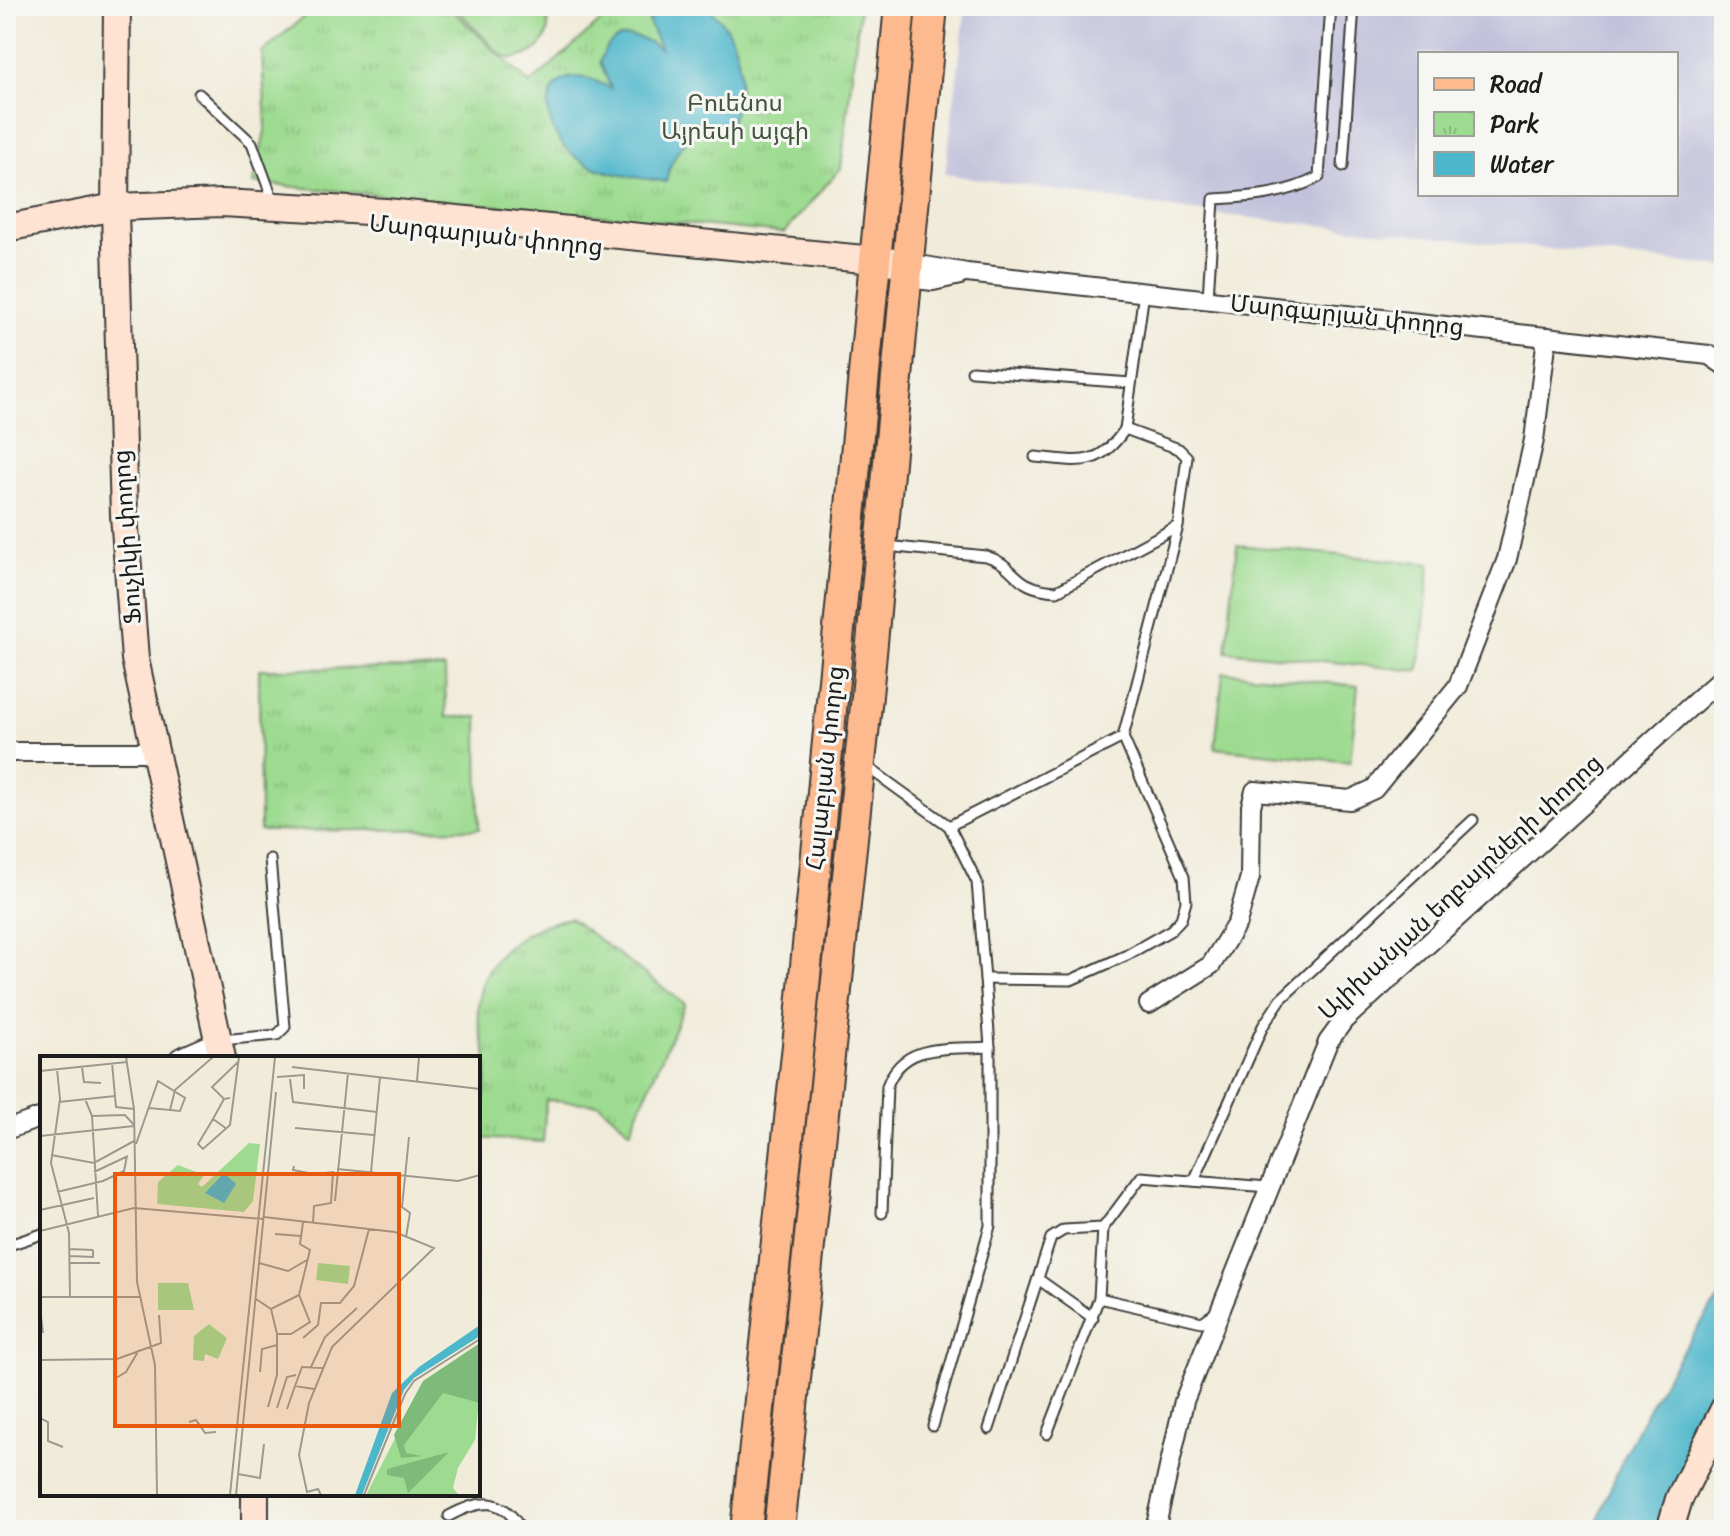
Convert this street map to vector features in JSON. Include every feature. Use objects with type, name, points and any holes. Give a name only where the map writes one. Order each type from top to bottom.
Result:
[{"type":"main road","name":"Ֆուչիկի փողոց","points":[[117,6],[115,209],[124,515],[135,659],[220,1049]]},
{"type":"main road","name":"Հալաբյան փողոց","points":[[746,1530],[801,1017],[900,6]]},
{"type":"main road","name":"Հալաբյան փողոց","points":[[779,1530],[860,762],[932,6]]},
{"type":"main road","name":"Մարգարյան փողոց","points":[[6,230],[115,209],[220,203],[386,212],[873,267]]},
{"type":"main road","name":"Մարգարյան փողոց","points":[[115,209],[222,208],[906,270]]},
{"type":"main road","points":[[759,1410],[766,1401],[779,1399],[791,1412]]},
{"type":"main road","points":[[1670,1530],[1679,1499],[1724,1409]]},
{"type":"main road","points":[[255,1496],[255,1530]]},
{"type":"street","name":"Մարգարյան փողոց","points":[[906,270],[933,281],[967,273],[1709,355],[1724,365]]},
{"type":"street","points":[[1149,1004],[1211,965],[1237,923],[1250,877],[1251,806],[1255,791],[1350,800],[1374,789],[1458,686],[1507,559],[1534,440],[1547,337]]},
{"type":"street","name":"Ալիխանյան եղբայրների փողոց","points":[[1155,1530],[1184,1401],[1320,1057],[1344,1020],[1724,676]]},
{"type":"street","points":[[6,752],[156,752]]},
{"type":"street","points":[[188,1056],[220,1049]]},
{"type":"street","points":[[6,1130],[40,1118]]},
{"type":"lane","points":[[1208,299],[1214,199],[1266,196],[1300,187],[1319,177],[1331,6]]},
{"type":"lane","points":[[1343,166],[1354,6]]},
{"type":"lane","points":[[199,94],[252,143],[275,206]]},
{"type":"lane","points":[[1035,457],[1086,461],[1111,450],[1125,429],[1144,292]]},
{"type":"lane","points":[[972,371],[1131,383]]},
{"type":"lane","points":[[985,979],[1071,980],[1127,955],[1171,930],[1181,919],[1186,902],[1184,877],[1123,737],[1178,526],[1187,457],[1179,449],[1125,429]]},
{"type":"lane","points":[[880,545],[986,556],[1001,563],[1024,585],[1036,590],[1057,591],[1178,526]]},
{"type":"lane","points":[[949,826],[1123,737]]},
{"type":"lane","points":[[860,762],[949,826],[977,882],[990,1047],[990,1226],[933,1426]]},
{"type":"lane","points":[[1194,1181],[1263,1026],[1281,999],[1473,820]]},
{"type":"lane","points":[[220,1049],[277,1035],[285,1027],[270,859]]},
{"type":"lane","points":[[882,1213],[887,1086],[894,1068],[911,1053],[990,1047]]},
{"type":"lane","points":[[1047,1434],[1099,1298],[1103,1228],[1141,1177],[1268,1187]]},
{"type":"lane","points":[[989,1429],[1051,1238],[1064,1230],[1103,1228]]},
{"type":"lane","points":[[6,1246],[40,1235]]},
{"type":"lane","points":[[1038,1279],[1093,1318]]},
{"type":"lane","points":[[1099,1298],[1202,1322],[1218,1311]]},
{"type":"lane","points":[[449,1516],[469,1505],[494,1503],[513,1514],[521,1530]]},
{"type":"shaded area","points":[[966,6],[1724,6],[1724,267],[1213,214],[945,174]]},
{"type":"green space","name":"Բուենոս Այրեսի այգի","points":[[316,6],[448,6],[530,84],[618,6],[860,6],[841,168],[784,233],[254,183],[266,126],[262,53]]},
{"type":"green space","points":[[453,6],[501,6],[527,14],[543,6],[547,17],[547,35],[530,53],[510,59],[498,52]]},
{"type":"green space","points":[[1237,545],[1430,564],[1419,671],[1226,651]]},
{"type":"green space","points":[[445,668],[446,717],[478,717],[479,829],[260,831],[259,669]]},
{"type":"green space","points":[[1223,672],[1358,686],[1350,762],[1215,748]]},
{"type":"green space","points":[[570,918],[685,1004],[630,1131],[599,1104],[546,1100],[543,1142],[480,1138],[487,1069],[478,1016],[479,996],[493,963],[505,950],[519,938]]},
{"type":"water","points":[[653,6],[705,6],[728,31],[735,45],[740,77],[730,125],[705,130],[687,141],[674,158],[666,182],[615,174],[587,164],[567,149],[554,132],[549,114],[550,98],[557,85],[570,78],[588,78],[611,89],[600,62],[610,43],[617,38],[643,39],[661,49],[649,23]]},
{"type":"water","points":[[1724,1292],[1724,1396],[1657,1530],[1595,1530],[1619,1468],[1650,1406],[1685,1346]]}]
